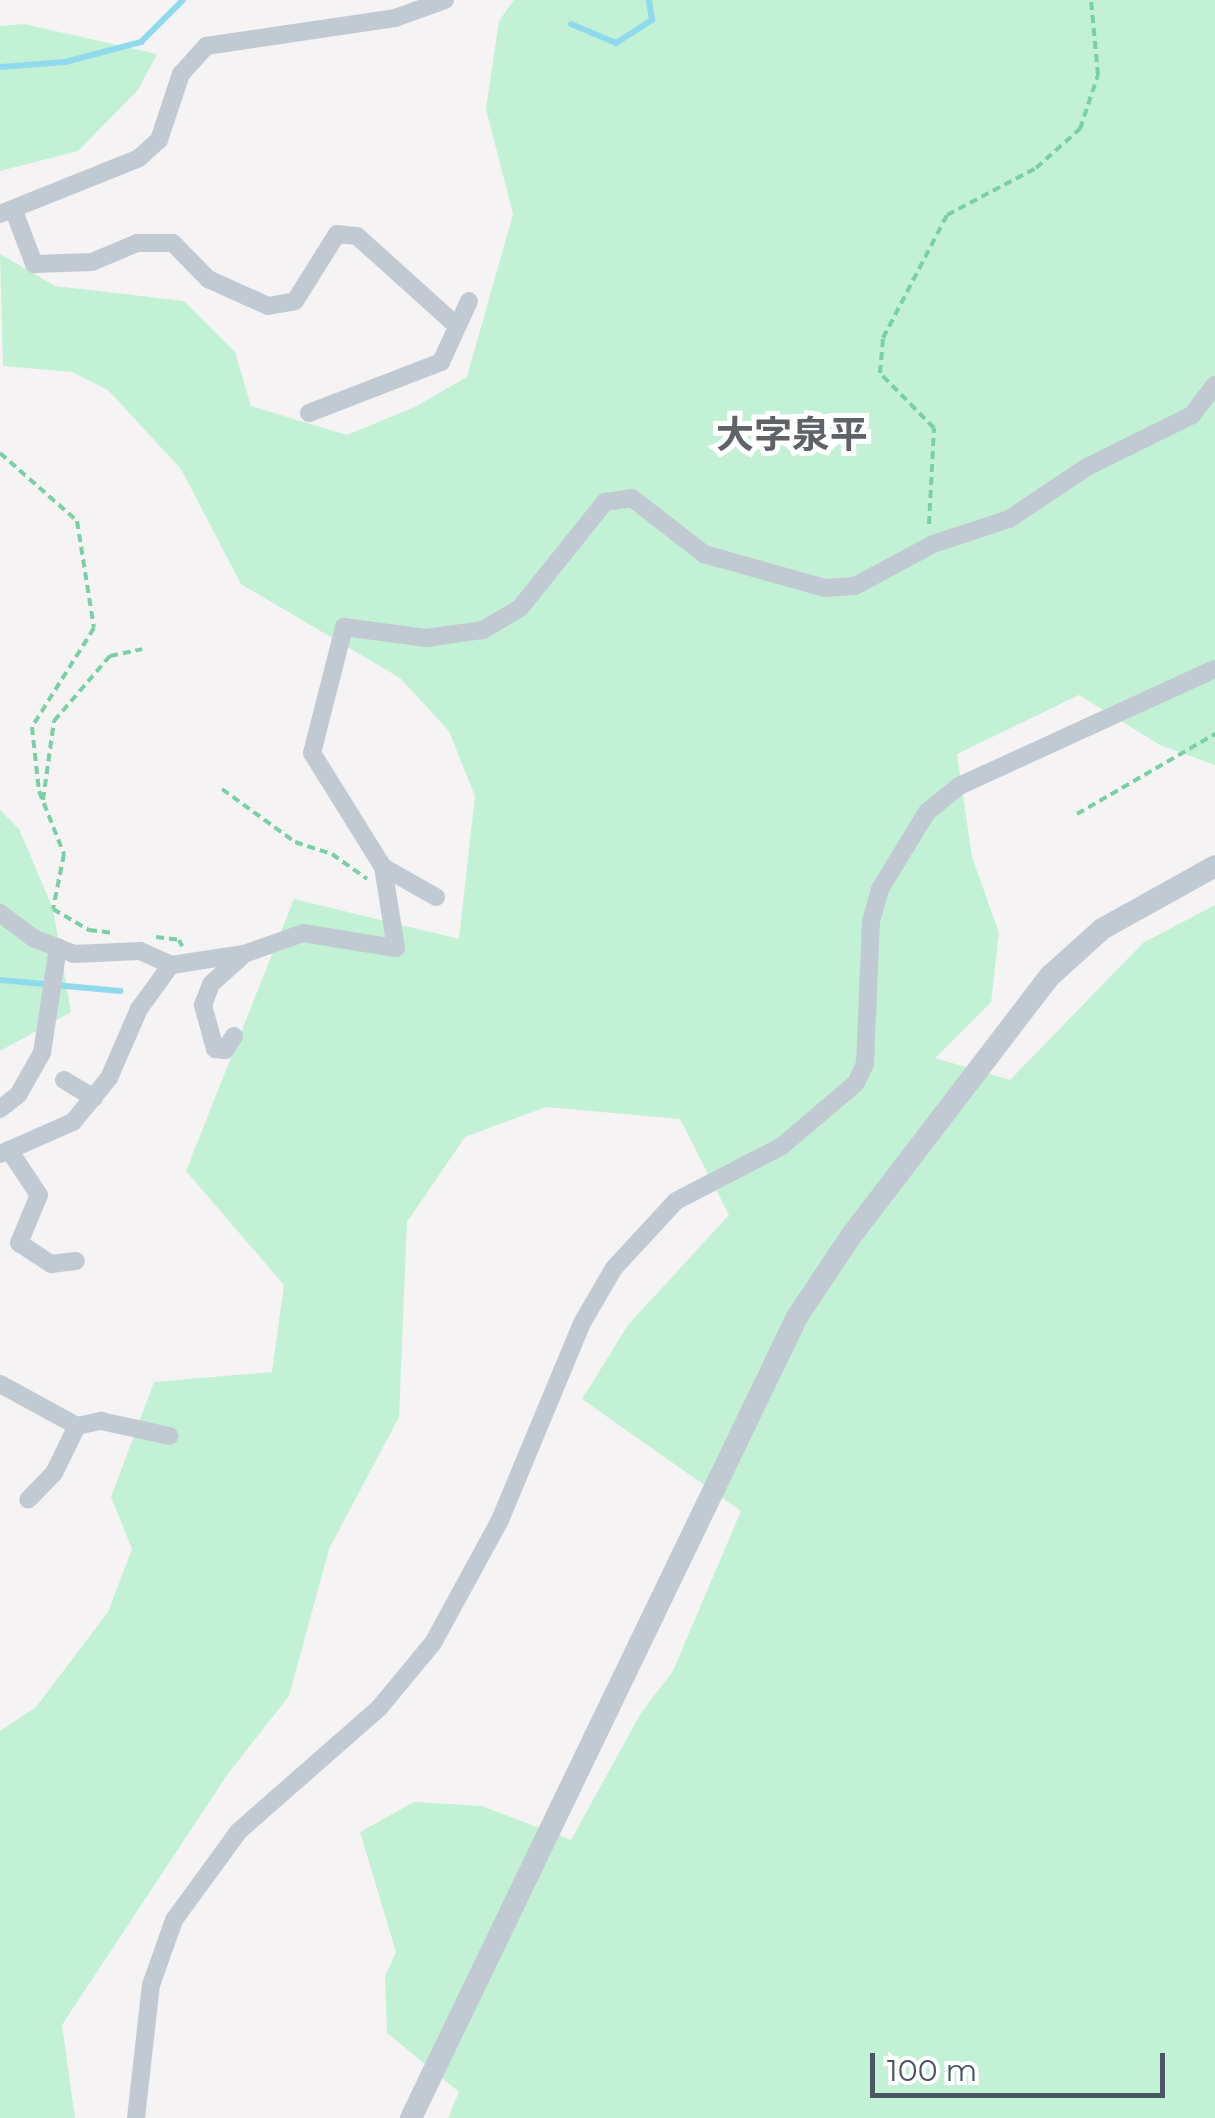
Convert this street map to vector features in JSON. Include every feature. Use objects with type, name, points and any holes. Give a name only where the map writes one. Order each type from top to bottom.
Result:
[{"type":"street","points":[[445,0],[394,18],[206,46],[181,74],[159,140],[139,158],[7,213],[34,264],[92,262],[138,243],[173,243],[208,278],[268,306],[295,301],[337,234],[357,236],[458,326]]},
{"type":"street","points":[[310,413],[363,388],[419,375],[440,362],[468,302]]},
{"type":"street","points":[[0,913],[33,938],[74,954],[140,952],[180,964],[244,954],[303,933],[396,948],[383,867],[312,753],[344,627],[426,638],[483,630],[520,608],[605,502],[632,498],[704,554],[825,588],[856,586],[933,544],[1010,520],[1087,467],[1192,414],[1215,385]]},
{"type":"street","points":[[136,2118],[151,1985],[174,1920],[239,1832],[380,1706],[432,1643],[500,1520],[582,1323],[614,1268],[676,1201],[782,1146],[856,1083],[865,1064],[871,921],[880,889],[914,828],[959,786],[1215,668]]},
{"type":"street","points":[[411,2118],[789,1334],[852,1236],[1050,976],[1102,929],[1215,866]]},
{"type":"street","points":[[383,867],[436,897]]},
{"type":"street","points":[[0,1110],[18,1095],[42,1053],[58,947]]},
{"type":"street","points":[[234,1036],[226,1050],[215,1049],[203,1005],[211,984],[244,954]]},
{"type":"street","points":[[76,1262],[50,1264],[19,1244],[39,1195],[5,1152],[73,1122],[94,1098],[139,1009],[180,964]]},
{"type":"street","points":[[64,1080],[94,1098]]},
{"type":"street","points":[[0,1384],[77,1426],[101,1421],[169,1436]]},
{"type":"street","points":[[28,1500],[54,1473],[77,1426]]},
{"type":"path","points":[[933,544],[927,514],[934,428],[880,373],[883,338],[947,215],[1036,168],[1080,129],[1098,75],[1091,0]]},
{"type":"path","points":[[0,454],[77,521],[94,628],[32,727],[43,800],[64,854],[53,909],[89,930],[125,934]]},
{"type":"path","points":[[43,800],[54,722],[110,656],[142,650]]},
{"type":"path","points":[[1077,814],[1215,734]]},
{"type":"path","points":[[222,789],[295,842],[332,854],[387,893]]},
{"type":"path","points":[[143,936],[179,940],[180,964]]},
{"type":"green space","points":[[514,0],[1215,0],[1215,765],[1160,745],[1079,695],[957,754],[972,857],[999,933],[991,1002],[935,1058],[1010,1080],[1143,943],[1215,905],[1215,2118],[448,2118],[459,2092],[387,2033],[385,1977],[396,1952],[360,1832],[414,1802],[482,1806],[571,1840],[641,1713],[673,1671],[741,1511],[582,1399],[628,1325],[729,1215],[680,1119],[546,1107],[465,1137],[407,1222],[399,1417],[329,1549],[289,1696],[227,1775],[62,2025],[75,2118],[0,2118],[0,1731],[36,1707],[108,1612],[132,1549],[111,1497],[154,1382],[272,1372],[284,1285],[186,1171],[294,899],[459,939],[475,796],[449,731],[400,678],[241,584],[181,469],[108,390],[72,372],[3,366],[0,254],[55,286],[184,301],[235,352],[251,406],[347,435],[415,407],[467,377],[513,214],[486,109],[499,21]]},
{"type":"green space","points":[[24,24],[157,54],[138,90],[78,151],[0,171],[0,26]]},
{"type":"green space","points":[[0,810],[19,829],[53,909],[71,1012],[0,1051]]},
{"type":"waterway","points":[[0,67],[65,62],[141,42],[183,0]]},
{"type":"waterway","points":[[571,24],[616,43],[652,20],[649,0]]},
{"type":"waterway","points":[[0,980],[120,991]]},
{"type":"district","name":"大字泉平","points":[[792,435]]}]
